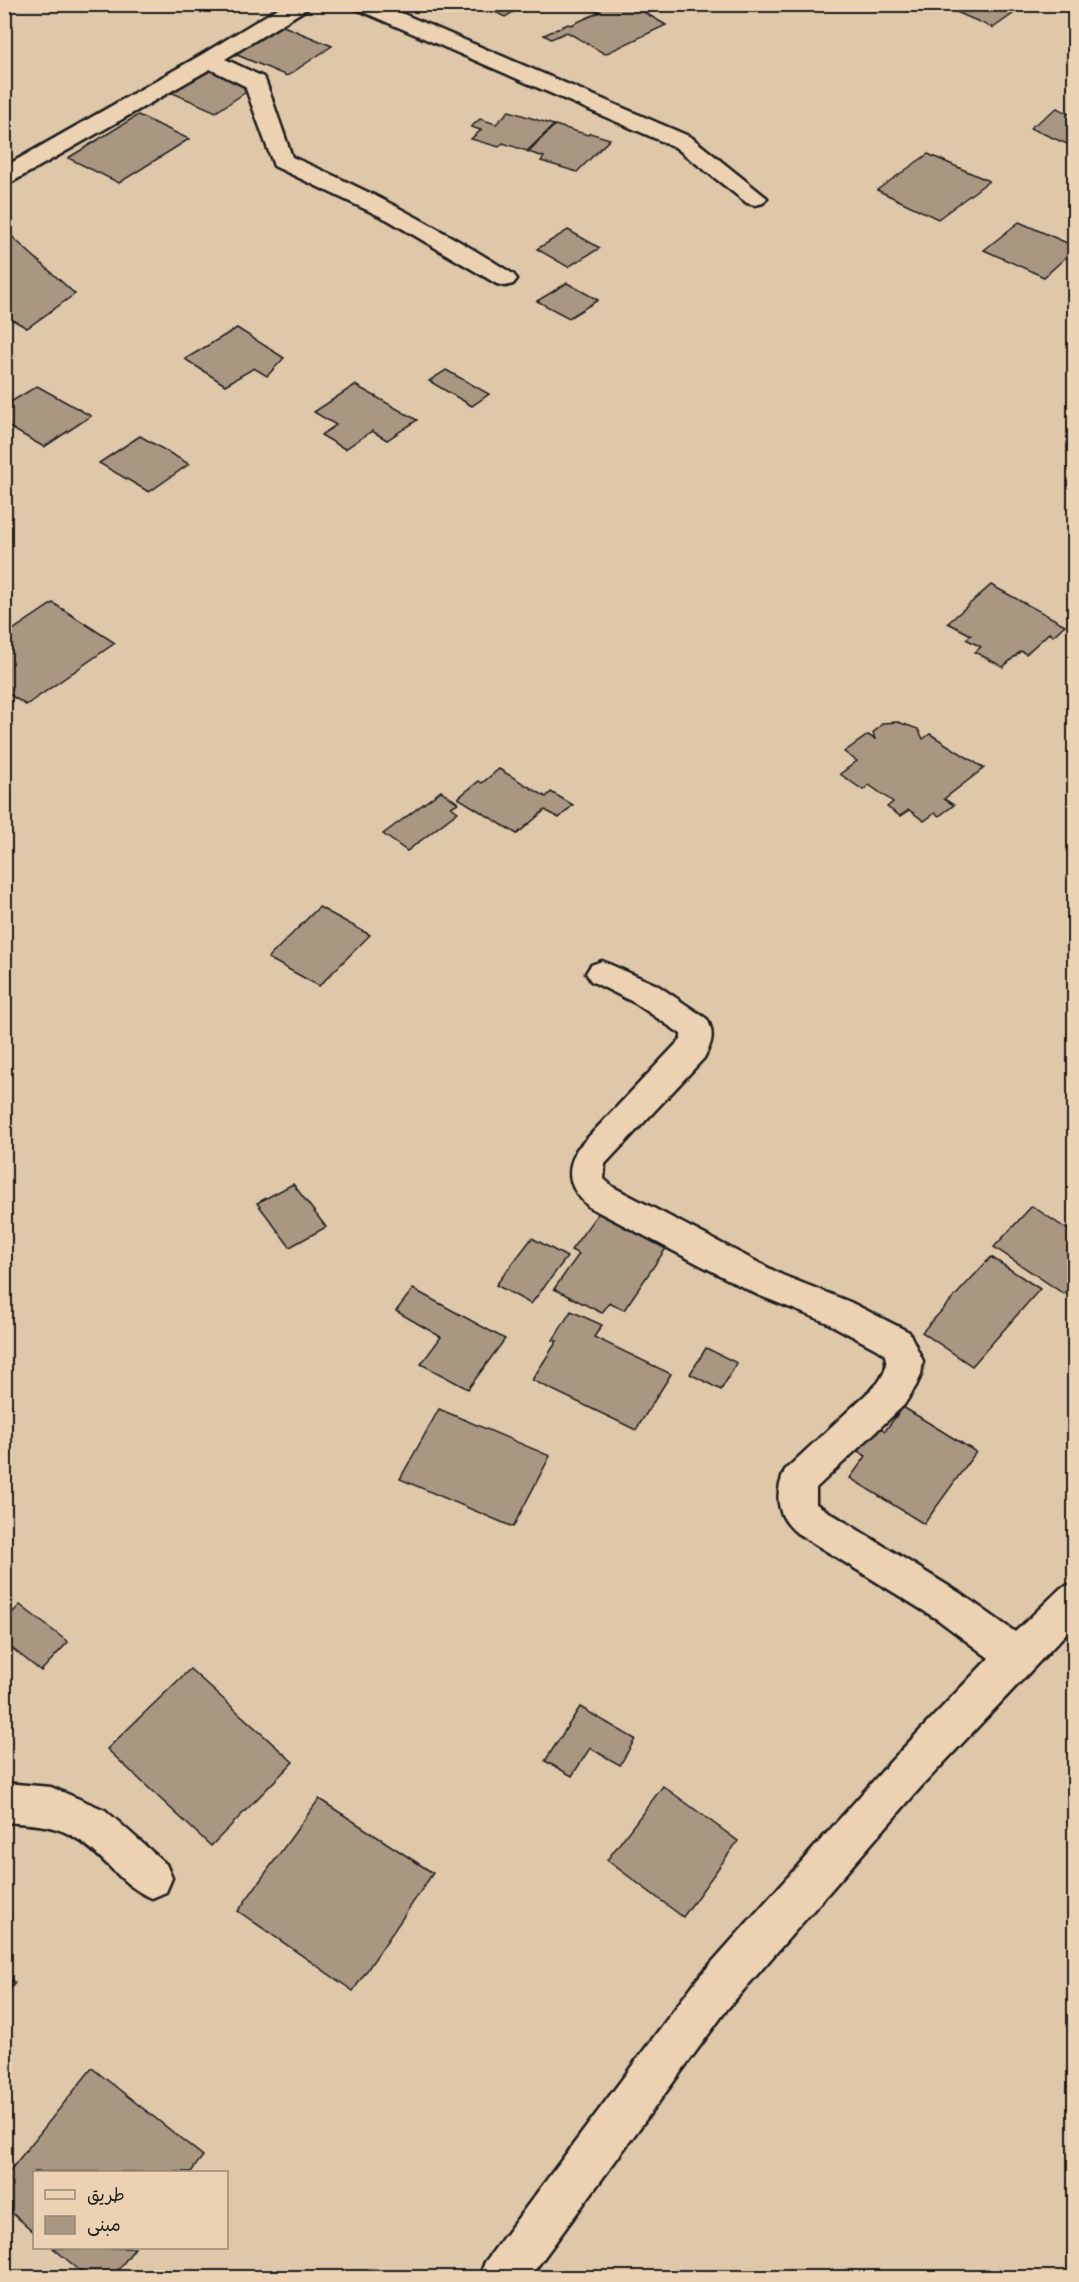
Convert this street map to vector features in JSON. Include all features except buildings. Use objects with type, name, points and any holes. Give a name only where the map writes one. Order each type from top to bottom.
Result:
[{"type":"street","points":[[10,170],[209,60],[301,4]]},
{"type":"street","points":[[360,4],[683,142],[754,198]]},
{"type":"street","points":[[209,60],[255,82],[282,161],[342,186],[447,242],[505,279]]},
{"type":"street","points":[[602,973],[646,994],[696,1028],[697,1039],[693,1049],[589,1159],[587,1184],[601,1197],[770,1285],[838,1312],[897,1343],[904,1361],[903,1375],[891,1394],[798,1482],[798,1511],[810,1521],[950,1607],[1017,1656]]},
{"type":"street","points":[[501,2277],[713,1993],[906,1774],[1017,1656],[1074,1600]]},
{"type":"street","points":[[4,1802],[51,1807],[91,1824],[152,1878]]}]
